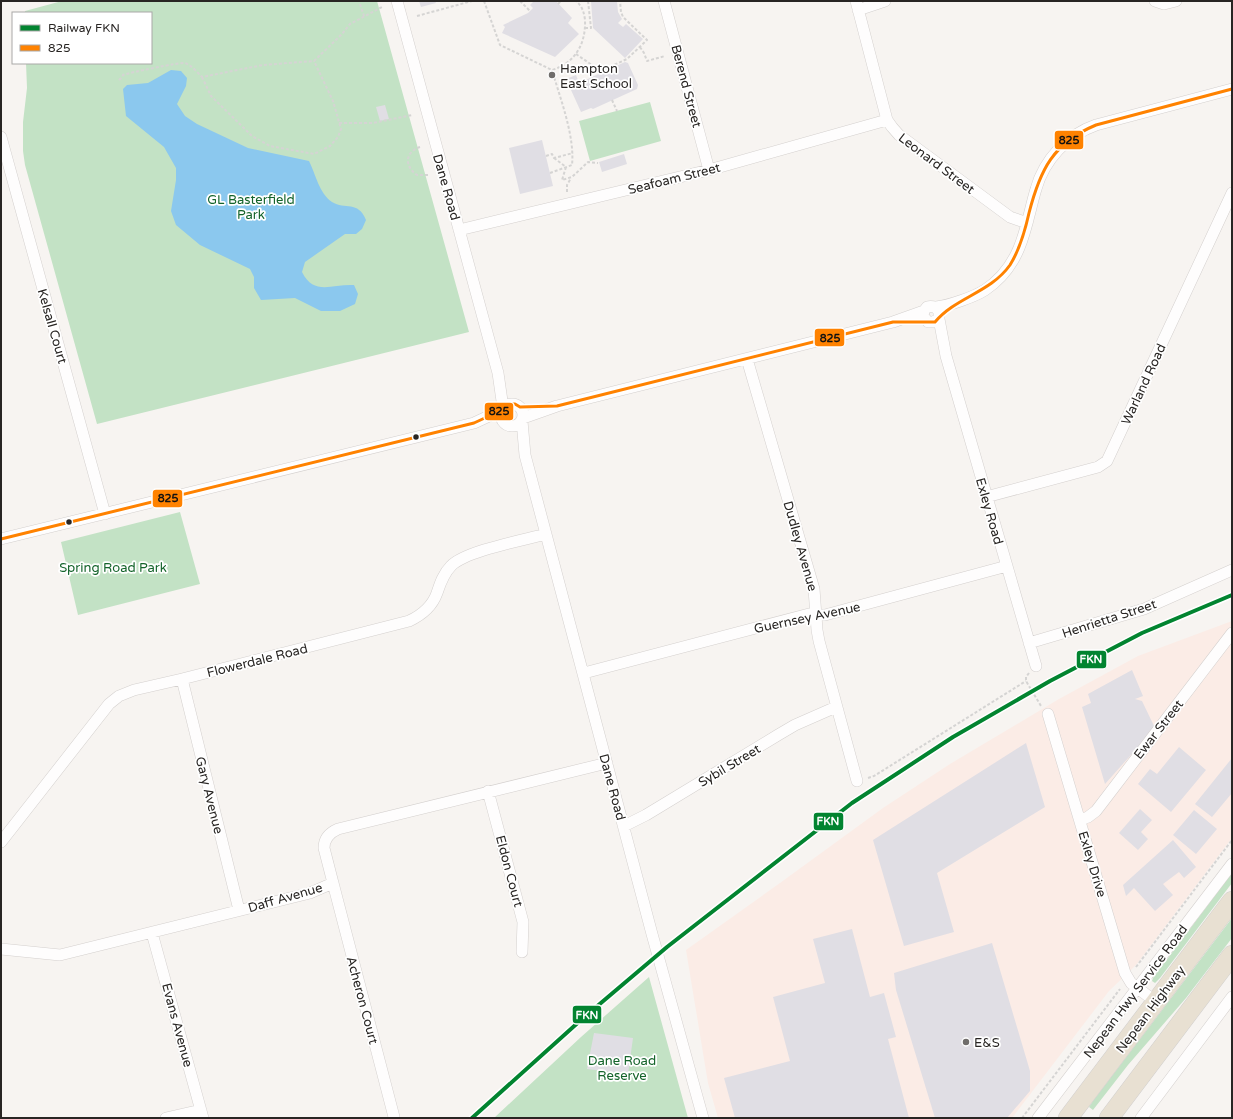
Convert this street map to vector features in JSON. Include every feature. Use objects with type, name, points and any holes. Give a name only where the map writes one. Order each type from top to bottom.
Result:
[{"type":"highway","name":"Nepean Highway","points":[[1068,1118],[1232,901]]},
{"type":"highway","points":[[1109,1118],[1232,955]]},
{"type":"street","name":"Dane Road","points":[[396,1],[498,373],[502,409]]},
{"type":"street","name":"Berend Street","points":[[664,1],[709,170]]},
{"type":"street","name":"Leonard Street","points":[[885,1],[857,5],[887,120],[892,128],[899,135],[1010,217],[1027,223]]},
{"type":"street","points":[[1156,2],[1164,4],[1176,1]]},
{"type":"street","points":[[1,539],[474,423],[502,409],[508,404],[520,412],[557,406],[893,322],[932,316],[988,287],[1004,272],[1019,248],[1036,189],[1044,170],[1059,149],[1078,133],[1089,127],[1232,89]]},
{"type":"street","name":"Seafoam Street","points":[[459,230],[709,170],[887,120]]},
{"type":"street","name":"Kelsall Court","points":[[1,137],[105,514]]},
{"type":"street","name":"Warland Road","points":[[986,497],[1098,467],[1107,461],[1232,193]]},
{"type":"street","name":"Exley Road","points":[[932,316],[946,356],[1036,666]]},
{"type":"street","name":"Dudley Avenue","points":[[747,359],[814,589],[819,642],[857,781]]},
{"type":"street","name":"Dane Road","points":[[498,373],[508,395],[520,412],[525,455],[661,968],[703,1118]]},
{"type":"street","points":[[502,409],[501,417],[508,425]]},
{"type":"street","points":[[474,423],[518,425],[520,412]]},
{"type":"street","name":"Dane Road","points":[[508,425],[525,455]]},
{"type":"street","name":"Flowerdale Road","points":[[1,842],[114,700],[134,690],[409,621],[420,615],[431,604],[446,571],[456,561],[478,552],[546,534]]},
{"type":"street","name":"Guernsey Avenue","points":[[584,673],[809,614],[825,615],[1006,566]]},
{"type":"street","name":"Henrietta Street","points":[[1029,643],[1144,609],[1232,570]]},
{"type":"street","name":"Ewar Street","points":[[1080,820],[1088,817],[1096,811],[1232,633]]},
{"type":"street","name":"Gary Avenue","points":[[182,679],[239,910]]},
{"type":"street","name":"Sybil Street","points":[[624,826],[646,815],[795,725],[836,707]]},
{"type":"street","name":"Exley Drive","points":[[1048,714],[1125,973],[1131,983],[1156,1002]]},
{"type":"street","name":"Daff Avenue","points":[[1,949],[60,955],[310,893],[332,883],[324,848],[324,843],[331,832],[488,791],[607,763]]},
{"type":"street","name":"Eldon Court","points":[[488,791],[523,922],[522,952]]},
{"type":"street","name":"Nepean Hwy Service Road","points":[[1038,1118],[1232,864]]},
{"type":"street","name":"Acheron Court","points":[[332,883],[394,1117]]},
{"type":"street","name":"Evans Avenue","points":[[152,933],[202,1114]]},
{"type":"street","points":[[1141,1118],[1232,997]]},
{"type":"street","points":[[166,1118],[202,1114]]},
{"type":"path","points":[[417,16],[472,1]]},
{"type":"path","points":[[484,1],[500,45],[552,70],[563,67],[576,54],[582,44],[585,28],[584,15],[581,5],[576,1]]},
{"type":"path","points":[[520,1],[530,11]]},
{"type":"path","points":[[558,4],[561,1]]},
{"type":"path","points":[[585,28],[591,28],[588,1]]},
{"type":"path","points":[[576,54],[602,71],[627,59],[647,40],[623,16],[620,1]]},
{"type":"path","points":[[360,4],[364,16]]},
{"type":"path","points":[[202,77],[263,65],[314,61],[342,34],[350,24],[382,7]]},
{"type":"path","points":[[640,47],[647,61],[665,56]]},
{"type":"path","points":[[119,80],[123,75],[150,70],[174,63],[185,63],[202,77],[211,96],[252,136],[270,146],[314,154],[330,146],[338,137],[341,129],[334,101],[314,61]]},
{"type":"path","points":[[550,173],[572,165],[573,154],[571,138],[552,70]]},
{"type":"path","points":[[612,100],[617,111]]},
{"type":"path","points":[[339,123],[373,123],[412,115]]},
{"type":"path","points":[[420,146],[410,154],[408,161],[409,168],[417,175],[428,176]]},
{"type":"path","points":[[546,156],[552,154],[554,158],[566,167]]},
{"type":"path","points":[[554,158],[573,154]]},
{"type":"path","points":[[571,203],[566,191],[566,185],[588,162],[598,163]]},
{"type":"path","points":[[566,167],[562,180],[572,177]]},
{"type":"path","points":[[857,781],[874,776],[1026,680],[1026,677],[1036,666]]},
{"type":"path","points":[[1026,680],[1044,712],[1048,714]]},
{"type":"shaded area","points":[[1232,621],[1232,838],[1136,965],[1109,991],[1012,1118],[718,1118],[708,1083],[686,950],[883,808],[950,764],[1059,699],[1138,656]]},
{"type":"green space","name":"GL Basterfield Park","points":[[62,1],[377,1],[469,332],[97,424],[25,165],[23,151],[23,122],[27,88],[26,64],[152,64],[152,12],[25,11]]},
{"type":"green space","points":[[650,102],[661,141],[590,161],[579,121]]},
{"type":"green space","name":"Spring Road Park","points":[[180,512],[200,584],[78,615],[61,542]]},
{"type":"green space","points":[[1232,873],[1232,883],[1160,978],[1155,983],[1152,981],[1153,978]]},
{"type":"green space","points":[[1232,918],[1232,938],[1186,998],[1128,1065],[1093,1110],[1089,1107],[1093,1101]]},
{"type":"green space","name":"Dane Road Reserve","points":[[649,977],[688,1118],[494,1118],[581,1037]]},
{"type":"water","points":[[171,70],[181,71],[187,78],[186,86],[177,104],[185,116],[197,124],[248,148],[309,161],[321,189],[332,202],[351,206],[363,214],[366,220],[362,229],[356,234],[345,234],[305,262],[302,272],[312,284],[318,286],[354,285],[358,294],[355,304],[340,311],[321,311],[295,298],[261,300],[254,288],[254,277],[250,269],[200,245],[176,225],[171,211],[176,180],[176,168],[164,147],[126,116],[123,89],[127,85],[148,83]]},
{"type":"building","points":[[419,1],[435,1],[436,3],[421,7]]},
{"type":"building","points":[[534,1],[556,1],[572,18],[568,23],[579,34],[555,57],[502,33],[505,27],[503,25],[528,13],[533,8],[530,5]]},
{"type":"building","points":[[591,1],[617,1],[618,12],[622,19],[618,23],[623,27],[626,24],[643,39],[625,58],[593,28]]},
{"type":"building","points":[[625,62],[628,63],[638,85],[637,89],[593,109],[591,108],[581,112],[566,79],[576,75],[579,83]]},
{"type":"building","points":[[385,105],[389,119],[380,121],[376,107]]},
{"type":"building","points":[[542,140],[553,186],[520,194],[509,148]]},
{"type":"building","points":[[624,154],[627,164],[602,172],[599,162]]},
{"type":"building","points":[[1132,670],[1143,696],[1135,699],[1142,701],[1155,728],[1105,784],[1082,707],[1091,703],[1088,694]]},
{"type":"building","points":[[1026,743],[1045,807],[937,873],[954,932],[904,946],[873,840]]},
{"type":"building","points":[[1179,747],[1206,770],[1171,812],[1138,784],[1150,769],[1157,774]]},
{"type":"building","points":[[1232,758],[1232,793],[1212,817],[1195,804]]},
{"type":"building","points":[[1140,809],[1152,820],[1141,832],[1148,839],[1138,850],[1119,833]]},
{"type":"building","points":[[1194,810],[1217,829],[1196,854],[1173,835]]},
{"type":"building","points":[[1173,840],[1196,867],[1184,878],[1179,872],[1163,884],[1173,895],[1155,911],[1134,888],[1126,896],[1123,885]]},
{"type":"building","points":[[852,929],[870,997],[884,993],[896,1037],[888,1039],[909,1118],[735,1118],[724,1078],[790,1061],[773,997],[825,983],[813,939]]},
{"type":"building","points":[[992,943],[1030,1071],[1030,1091],[1007,1118],[935,1118],[896,990],[894,973]]},
{"type":"building","points":[[594,1033],[633,1038],[628,1074],[587,1069]]},
{"type":"rail line","name":"FKN","points":[[472,1118],[582,1019],[667,947],[852,803],[953,737],[1050,681],[1142,633],[1232,595]]},
{"type":"transit line","name":"825","points":[[1,539],[474,423],[502,410],[508,404],[515,404],[520,407],[557,406],[893,322],[935,322],[953,306],[993,282],[1010,265],[1022,240],[1033,198],[1044,171],[1050,160],[1069,140],[1096,125],[1232,89]]},
{"type":"place","name":"Hampton East School","points":[[552,75]]},
{"type":"place","name":"E&S","points":[[966,1042]]}]
